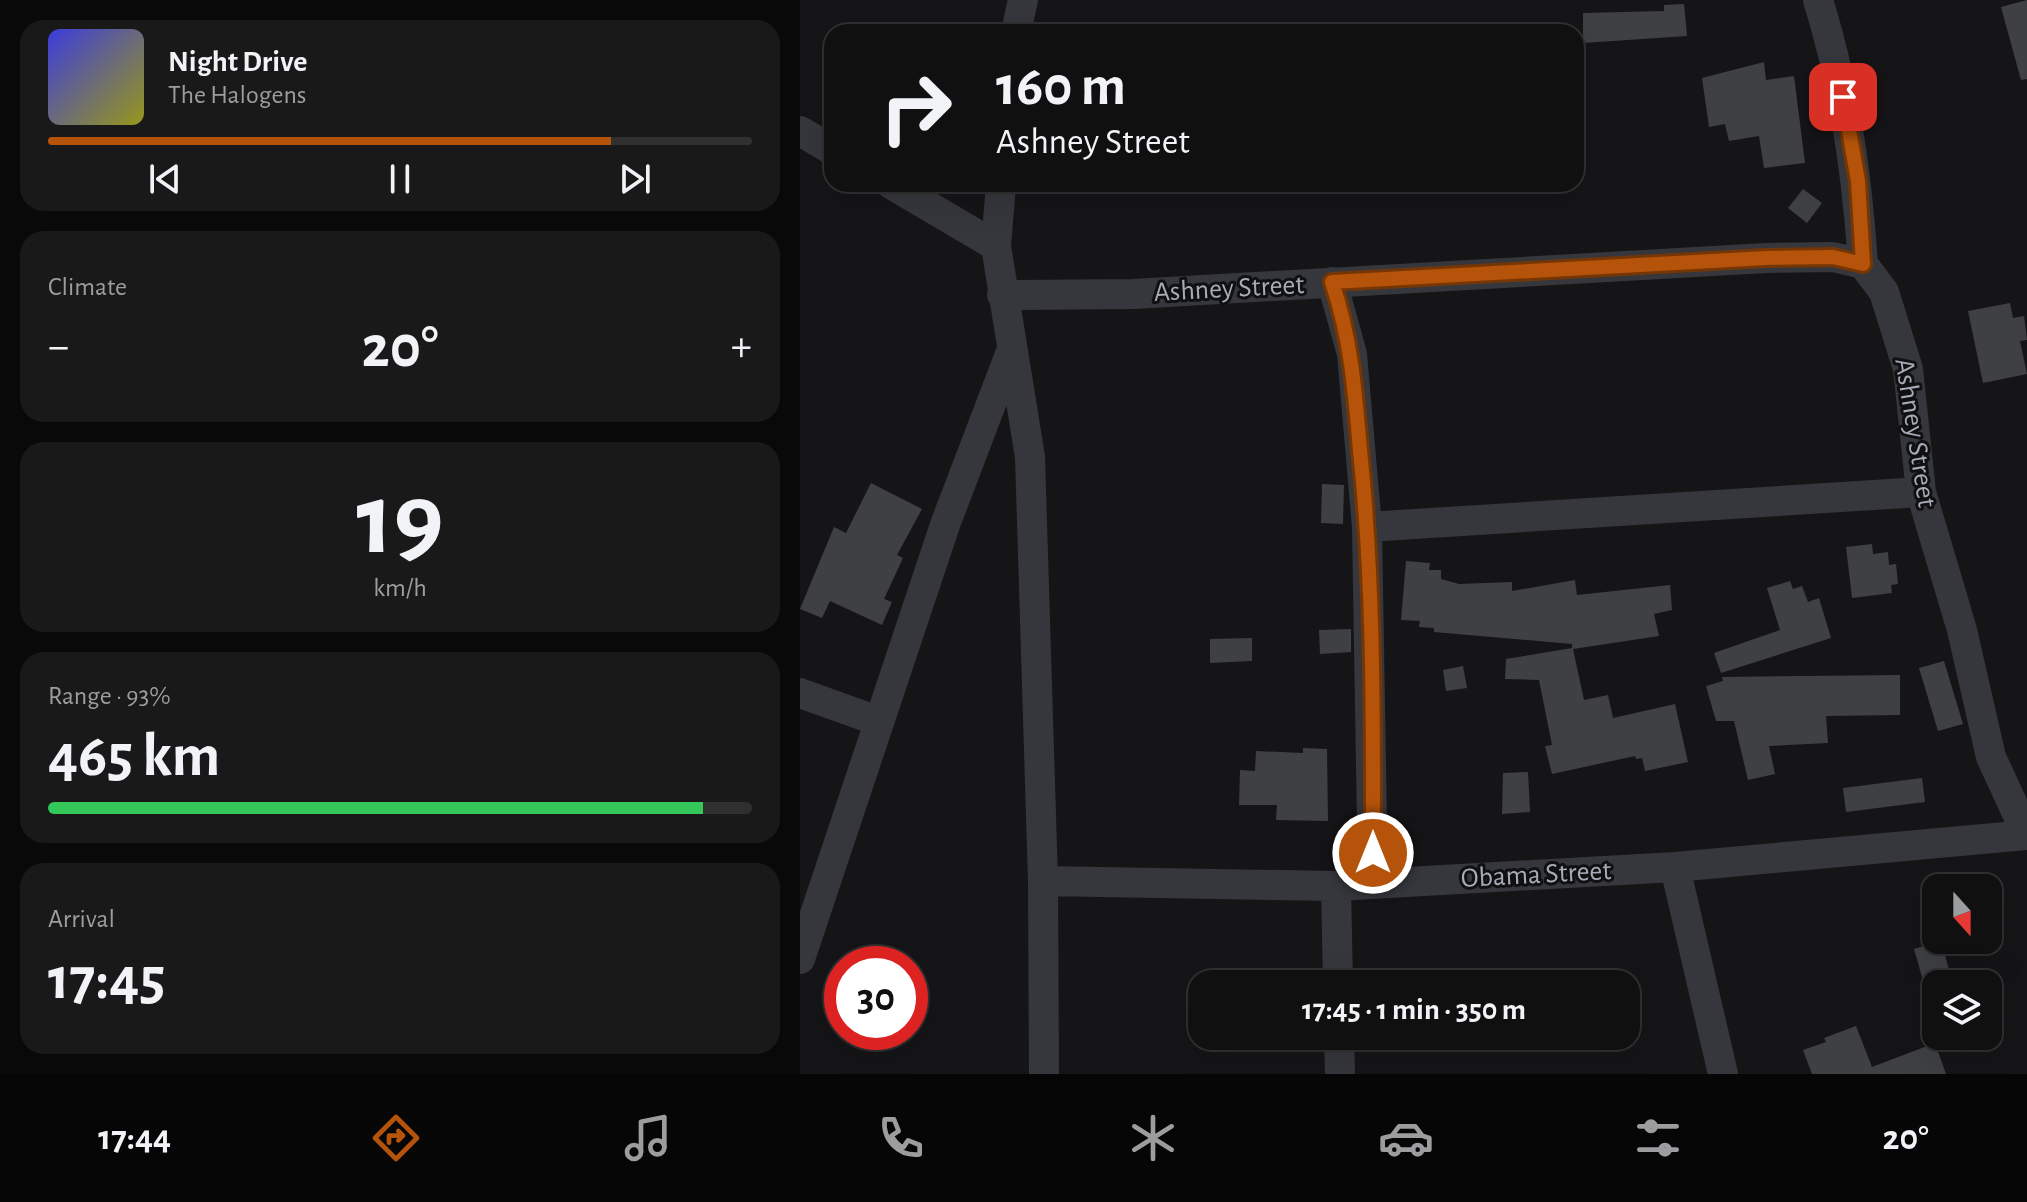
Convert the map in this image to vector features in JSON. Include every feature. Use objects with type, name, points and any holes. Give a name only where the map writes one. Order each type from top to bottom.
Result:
[{"type":"street","points":[[1018,24],[1023,0]]},
{"type":"street","points":[[1818,0],[1835,53],[1858,181],[1863,264]]},
{"type":"street","points":[[800,131],[824,145]]},
{"type":"street","points":[[905,192],[996,246]]},
{"type":"street","points":[[1000,192],[996,246],[1030,457],[1043,881],[1044,1074]]},
{"type":"street","name":"Ashney Street","points":[[1002,295],[1133,294],[1766,258],[1833,257],[1863,264],[1884,292],[1908,369],[1921,492],[1962,630],[1991,757],[2027,835]]},
{"type":"street","points":[[1332,282],[1352,354],[1367,527],[1373,883]]},
{"type":"street","points":[[800,959],[946,522],[1013,346]]},
{"type":"street","points":[[1367,527],[1921,492]]},
{"type":"street","points":[[800,693],[878,721]]},
{"type":"street","name":"Obama Street","points":[[1043,881],[1336,886],[1675,867],[2027,835]]},
{"type":"street","points":[[1675,867],[1723,1074]]},
{"type":"street","points":[[1336,886],[1338,970]]},
{"type":"street","points":[[1339,1050],[1340,1074]]},
{"type":"building","points":[[2027,0],[2027,79],[2021,80],[2001,7]]},
{"type":"building","points":[[1684,4],[1687,36],[1584,43],[1583,13],[1664,11],[1664,5]]},
{"type":"building","points":[[1764,62],[1766,80],[1794,76],[1805,163],[1764,168],[1759,136],[1729,141],[1725,124],[1709,127],[1702,78]]},
{"type":"building","points":[[1803,189],[1822,203],[1807,223],[1788,208]]},
{"type":"building","points":[[2010,303],[2013,318],[2024,316],[2027,340],[2020,341],[2027,374],[1983,383],[1968,311]]},
{"type":"building","points":[[871,483],[922,509],[897,555],[903,558],[884,599],[892,602],[882,625],[830,601],[822,618],[800,609],[834,527],[846,533]]},
{"type":"building","points":[[1322,484],[1344,485],[1343,524],[1321,523]]},
{"type":"building","points":[[1872,544],[1873,554],[1888,552],[1889,565],[1896,564],[1898,584],[1891,585],[1892,593],[1852,598],[1846,547]]},
{"type":"building","points":[[1406,561],[1430,563],[1429,570],[1441,570],[1441,579],[1459,584],[1512,582],[1512,591],[1575,580],[1577,595],[1670,585],[1672,610],[1654,614],[1659,636],[1573,649],[1584,700],[1608,695],[1613,718],[1675,704],[1688,762],[1645,771],[1642,758],[1636,759],[1635,756],[1552,774],[1545,746],[1552,745],[1539,680],[1505,679],[1506,659],[1572,648],[1572,644],[1434,632],[1434,628],[1419,627],[1420,621],[1401,620]]},
{"type":"building","points":[[1790,581],[1793,589],[1802,586],[1808,602],[1819,598],[1831,638],[1721,673],[1714,653],[1780,630],[1767,588]]},
{"type":"building","points":[[1351,629],[1351,652],[1320,654],[1319,630]]},
{"type":"building","points":[[1252,638],[1252,661],[1210,663],[1210,639]]},
{"type":"building","points":[[1944,661],[1963,724],[1938,731],[1919,668]]},
{"type":"building","points":[[1463,666],[1467,688],[1446,691],[1443,670]]},
{"type":"building","points":[[1900,675],[1900,715],[1826,716],[1828,743],[1769,746],[1775,774],[1748,780],[1734,721],[1716,721],[1706,686],[1723,681],[1722,677]]},
{"type":"building","points":[[1303,748],[1327,749],[1328,821],[1276,820],[1277,805],[1239,805],[1240,770],[1255,771],[1256,751],[1303,753]]},
{"type":"building","points":[[1528,772],[1530,812],[1502,814],[1503,773]]},
{"type":"building","points":[[1922,778],[1925,802],[1846,812],[1843,788]]},
{"type":"building","points":[[1922,947],[1922,954],[1945,954],[1949,970],[1922,970],[1922,977],[1914,949]]},
{"type":"building","points":[[1856,1026],[1872,1067],[1922,1048],[1937,1050],[1946,1074],[1812,1074],[1803,1050],[1826,1042],[1824,1038]]},
{"type":"route","points":[[1373,853],[1367,527],[1352,354],[1346,323],[1332,282],[1766,258],[1833,257],[1863,264],[1858,181],[1843,97]]}]
